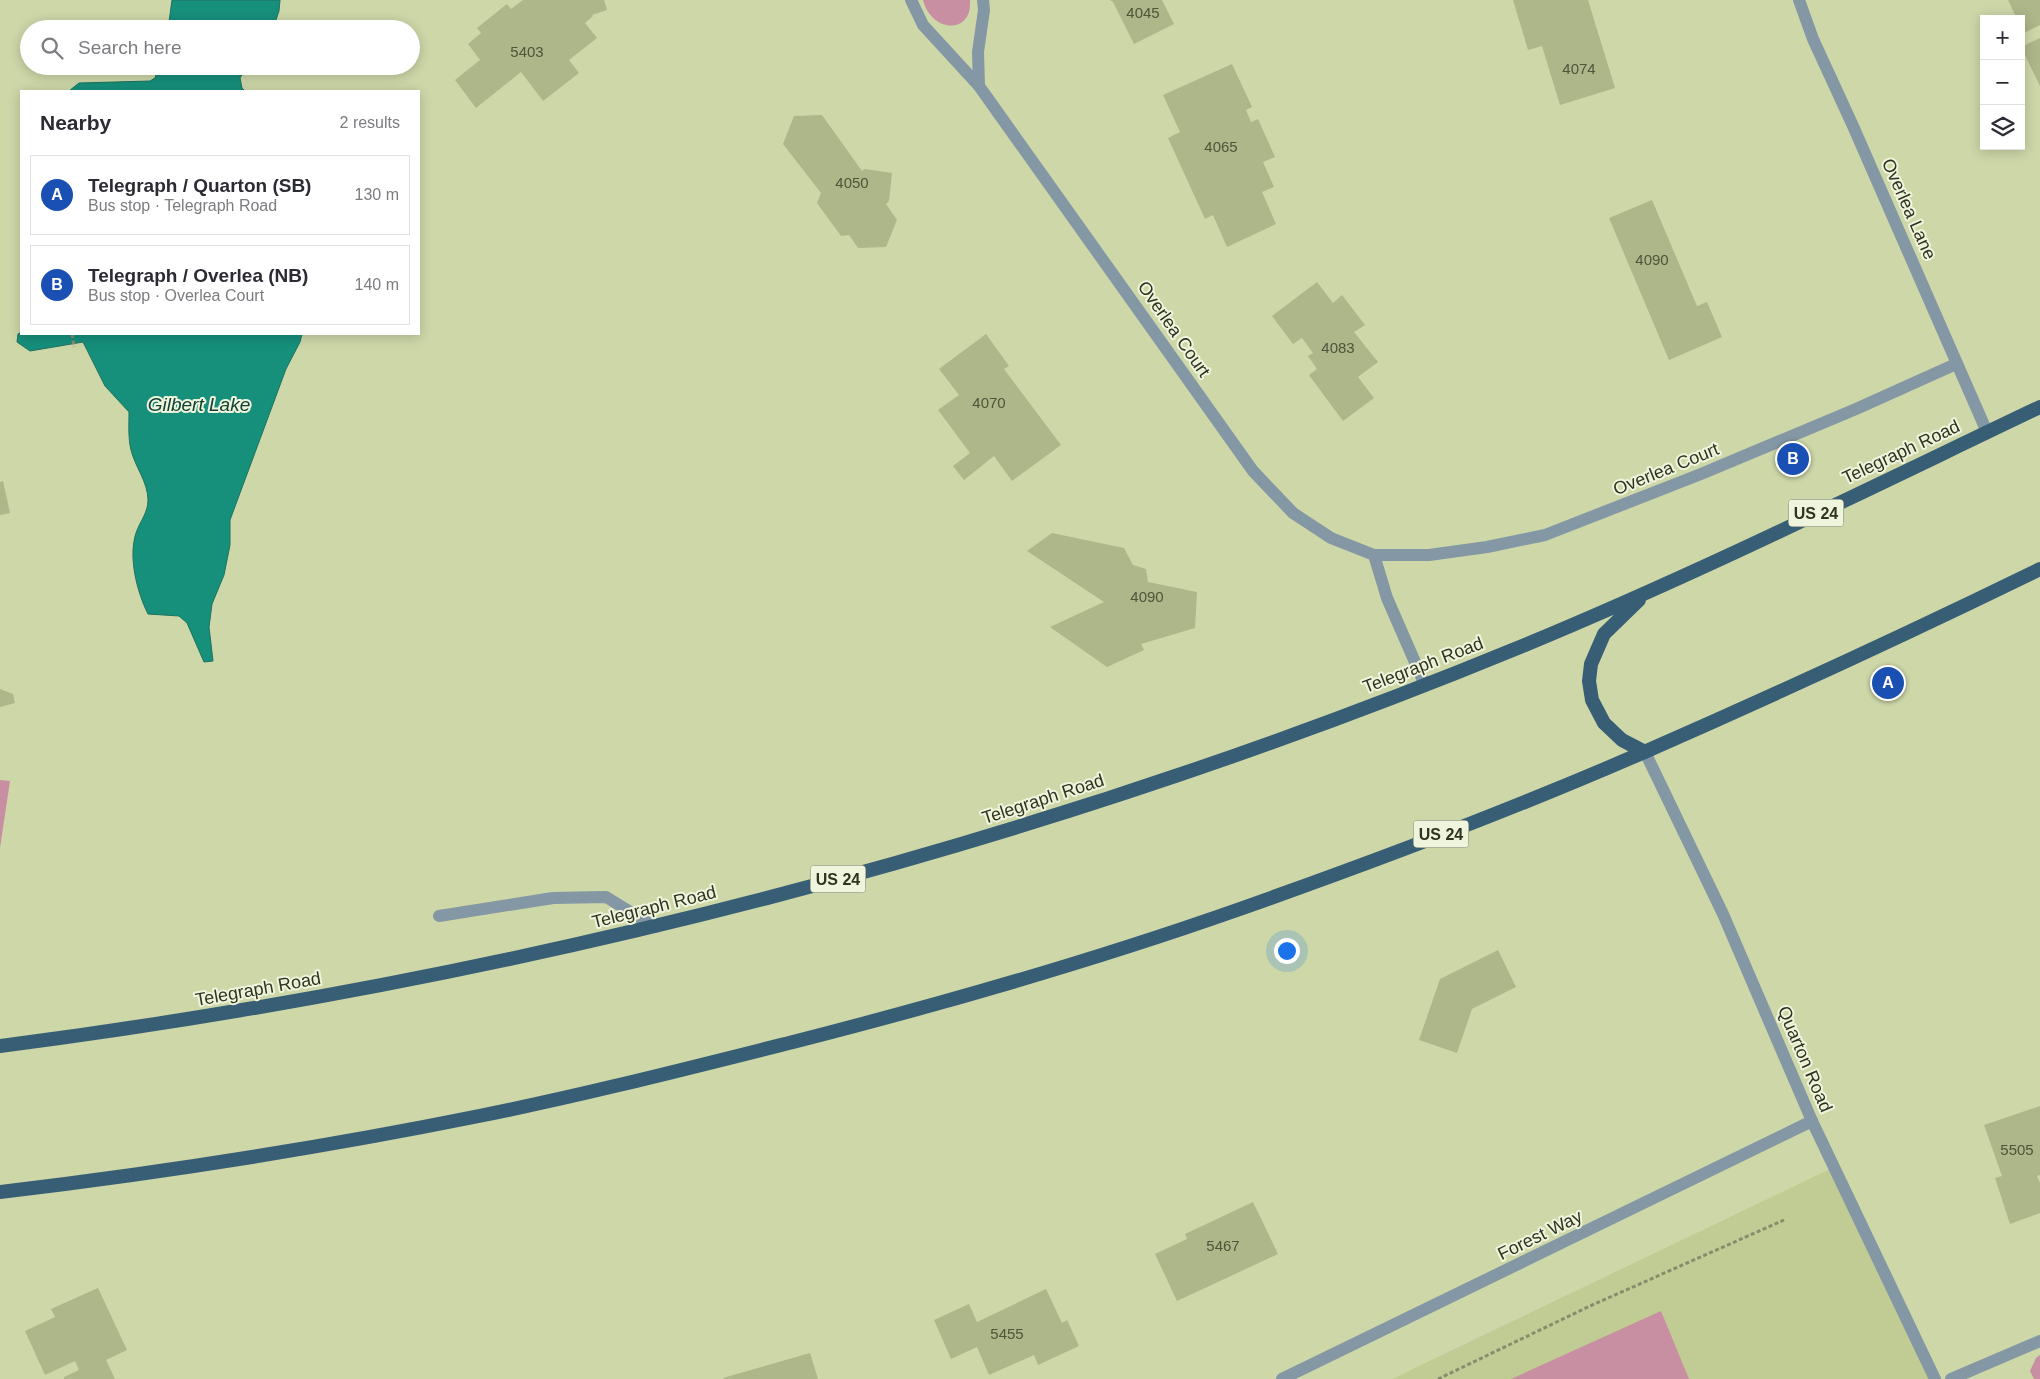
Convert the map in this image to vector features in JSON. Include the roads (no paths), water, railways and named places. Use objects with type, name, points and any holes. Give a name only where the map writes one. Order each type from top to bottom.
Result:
[{"type":"highway","name":"Telegraph Road","points":[[0,1046],[149,1026],[296,1002],[505,961],[655,927],[894,864],[1028,824],[1180,775],[1309,729],[1520,647],[1644,594],[2040,407]]},
{"type":"highway","name":"US 24","points":[[0,1192],[83,1182],[292,1151],[480,1116],[653,1078],[894,1016],[1128,945],[1235,911],[1453,830],[1645,752],[1873,650],[2040,569]]},
{"type":"highway","points":[[1644,594],[1604,634],[1591,664],[1589,681],[1592,700],[1604,723],[1622,740],[1645,752]]},
{"type":"street","name":"Overlea Court","points":[[911,0],[923,25],[979,86],[1253,471],[1292,513],[1331,538],[1374,556],[1429,555],[1487,547],[1545,535],[1701,474],[1856,409],[1956,364]]},
{"type":"street","points":[[979,86],[978,52],[984,10],[983,0]]},
{"type":"street","name":"Overlea Lane","points":[[1799,0],[1813,39],[1854,126],[1987,432]]},
{"type":"street","points":[[1374,556],[1387,598],[1425,685]]},
{"type":"street","name":"Quarton Road","points":[[1645,752],[1723,914],[1812,1121],[1935,1379]]},
{"type":"street","points":[[439,916],[554,898],[606,897],[655,927]]},
{"type":"street","name":"Forest Way","points":[[1282,1379],[1812,1121]]},
{"type":"street","points":[[1951,1379],[2040,1342]]},
{"type":"water","points":[[172,0],[280,0],[276,20],[169,20]]},
{"type":"water","points":[[156,75],[242,75],[240,78],[244,90],[70,90],[79,83],[150,81]]},
{"type":"water","name":"Gilbert Lake","points":[[18,334],[302,335],[286,369],[230,520],[230,545],[224,575],[212,604],[209,627],[213,661],[204,662],[187,623],[179,616],[148,614],[140,595],[133,563],[133,553],[136,533],[147,509],[148,500],[144,481],[131,450],[129,412],[105,386],[83,342],[30,351],[17,342]]},
{"type":"place","name":"Telegraph / Overlea (NB)","points":[[1793,459]]},
{"type":"place","name":"Telegraph / Quarton (SB)","points":[[1888,683]]}]
